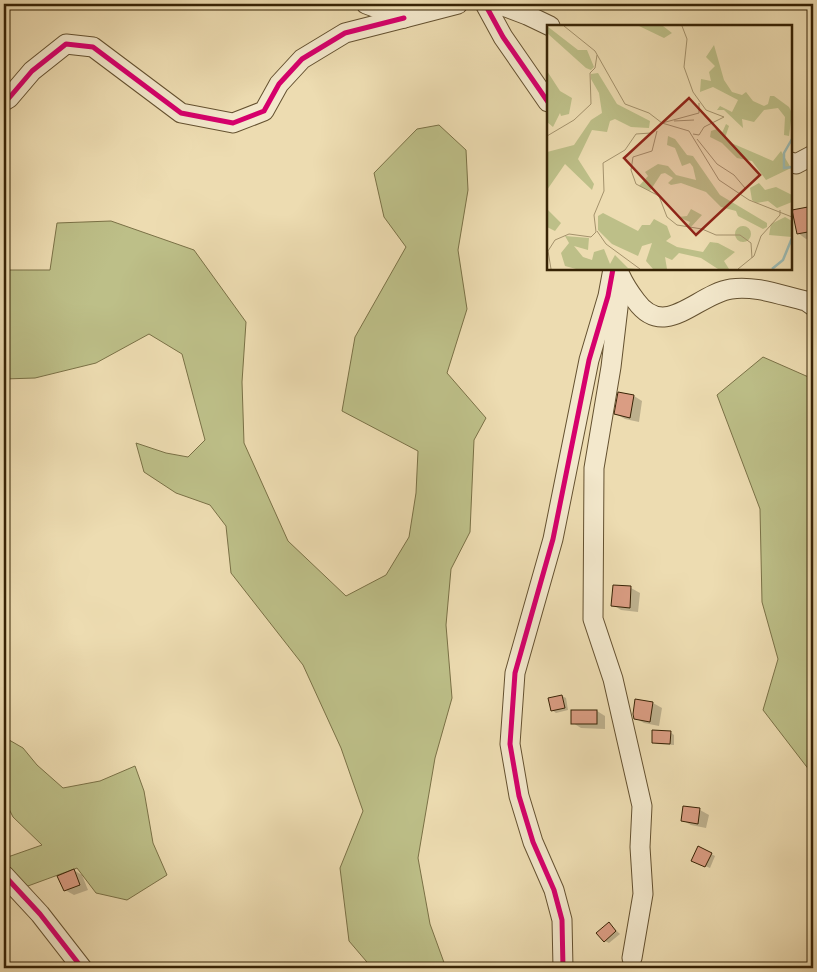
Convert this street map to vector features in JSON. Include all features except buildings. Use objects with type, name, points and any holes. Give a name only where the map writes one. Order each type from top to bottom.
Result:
[{"type":"street","points":[[366,4],[404,18]]},
{"type":"street","points":[[4,101],[9,98],[32,71],[66,44],[93,47],[181,114],[233,124],[264,111],[279,84],[302,59],[346,34],[458,4]]},
{"type":"street","points":[[485,4],[503,37],[547,101]]},
{"type":"street","points":[[498,4],[548,25]]},
{"type":"street","points":[[792,162],[796,164],[813,155]]},
{"type":"street","points":[[618,272],[641,307],[652,316],[662,318],[674,316],[717,292],[741,287],[806,301],[813,306]]},
{"type":"street","points":[[618,272],[610,367],[594,468],[594,619],[613,679],[642,806],[640,847],[643,894],[632,958]]},
{"type":"street","points":[[563,968],[562,920],[554,890],[533,842],[519,796],[510,744],[516,673],[553,539],[590,360],[608,296],[618,272]]},
{"type":"street","points":[[4,875],[40,914],[82,968]]},
{"type":"green space","points":[[439,125],[466,150],[468,190],[458,250],[467,309],[447,373],[486,418],[474,440],[470,532],[451,569],[446,625],[452,698],[435,758],[418,858],[430,924],[446,968],[372,968],[349,941],[340,868],[363,811],[341,748],[303,665],[231,573],[226,526],[210,505],[176,493],[144,472],[136,443],[166,453],[188,457],[205,440],[182,354],[149,334],[96,363],[35,378],[4,379],[4,270],[50,270],[57,223],[111,221],[194,250],[246,322],[242,382],[244,443],[288,541],[346,596],[386,575],[409,537],[416,493],[418,451],[342,411],[355,337],[406,247],[384,217],[374,173],[417,129]]},
{"type":"green space","points":[[763,357],[813,379],[813,497],[810,550],[813,558],[813,775],[763,710],[778,659],[762,602],[760,509],[717,395]]},
{"type":"green space","points":[[4,737],[23,748],[37,765],[63,788],[100,781],[135,766],[144,791],[153,843],[167,875],[127,900],[96,893],[77,868],[17,890],[4,868],[5,858],[42,845],[13,817],[4,799]]},
{"type":"cycle path","points":[[485,4],[503,37],[547,101]]},
{"type":"cycle path","points":[[4,101],[9,98],[32,71],[66,44],[93,47],[181,113],[233,123],[264,111],[279,84],[302,59],[345,33],[404,18]]},
{"type":"cycle path","points":[[563,968],[562,920],[554,890],[533,842],[519,796],[510,744],[515,673],[553,539],[589,360],[608,296],[613,270]]},
{"type":"cycle path","points":[[4,875],[40,914],[82,968]]}]
